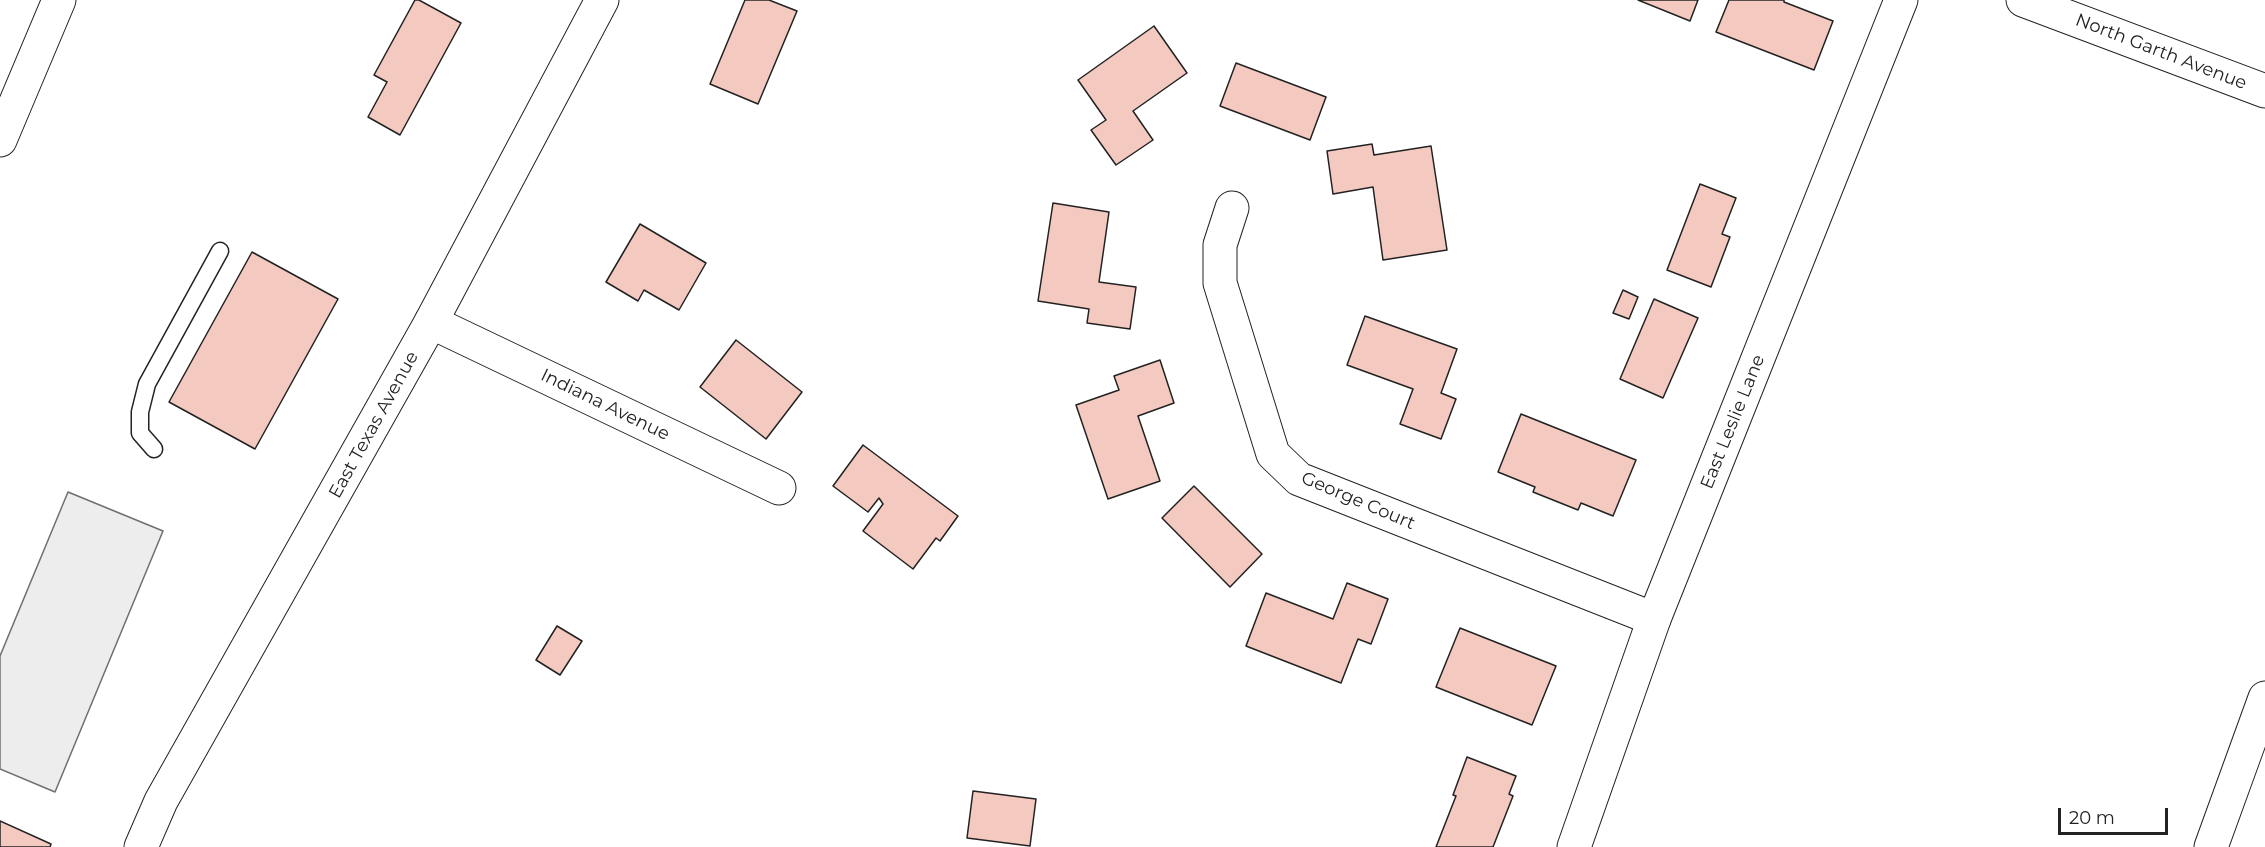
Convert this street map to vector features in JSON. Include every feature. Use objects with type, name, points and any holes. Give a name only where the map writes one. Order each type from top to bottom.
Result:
[{"type":"main road","points":[[0,140],[59,0]]},
{"type":"main road","name":"East Texas Avenue","points":[[141,847],[161,801],[431,322],[602,0]]},
{"type":"main road","name":"East Leslie Lane","points":[[1574,847],[1654,619],[1901,0]]},
{"type":"main road","name":"North Garth Avenue","points":[[2023,0],[2265,92]]},
{"type":"main road","name":"George Court","points":[[1232,208],[1220,245],[1220,283],[1273,454],[1299,479],[1654,619]]},
{"type":"main road","name":"Indiana Avenue","points":[[431,322],[779,488]]},
{"type":"main road","points":[[2211,847],[2265,699]]},
{"type":"lane","points":[[154,449],[140,433],[140,411],[147,384],[220,251]]},
{"type":"shaded area","points":[[68,492],[163,531],[55,792],[0,769],[0,656]]},
{"type":"building","points":[[415,0],[461,23],[400,135],[368,117],[387,82],[374,75]]},
{"type":"building","points":[[745,0],[769,0],[797,11],[758,104],[710,84]]},
{"type":"building","points":[[1638,0],[1698,0],[1690,21]]},
{"type":"building","points":[[1729,0],[1784,0],[1784,2],[1833,21],[1814,70],[1716,32]]},
{"type":"building","points":[[1154,26],[1187,73],[1133,111],[1153,140],[1116,165],[1091,130],[1106,120],[1078,80]]},
{"type":"building","points":[[1236,63],[1326,97],[1310,140],[1220,106]]},
{"type":"building","points":[[1372,144],[1374,155],[1431,146],[1447,250],[1383,260],[1373,187],[1333,194],[1327,151]]},
{"type":"building","points":[[1700,184],[1736,198],[1722,234],[1730,237],[1711,287],[1667,270]]},
{"type":"building","points":[[1053,203],[1109,212],[1099,282],[1136,287],[1130,329],[1087,323],[1089,309],[1038,301]]},
{"type":"building","points":[[640,224],[706,263],[679,310],[644,290],[638,301],[606,282]]},
{"type":"building","points":[[252,252],[338,299],[255,449],[169,402]]},
{"type":"building","points":[[1623,290],[1638,297],[1629,319],[1613,313]]},
{"type":"building","points":[[1654,299],[1698,318],[1663,398],[1620,379]]},
{"type":"building","points":[[1365,316],[1457,349],[1441,393],[1456,399],[1441,439],[1400,424],[1413,389],[1347,365]]},
{"type":"building","points":[[736,340],[802,392],[766,439],[700,387]]},
{"type":"building","points":[[1160,360],[1174,403],[1138,416],[1160,481],[1108,499],[1076,405],[1119,390],[1114,376]]},
{"type":"building","points":[[1521,414],[1636,460],[1613,516],[1581,503],[1578,510],[1533,492],[1535,487],[1498,472]]},
{"type":"building","points":[[863,445],[958,516],[940,541],[936,538],[913,569],[863,531],[883,504],[879,498],[868,512],[833,486]]},
{"type":"building","points":[[1194,486],[1262,554],[1230,587],[1162,518]]},
{"type":"building","points":[[1347,583],[1388,599],[1371,644],[1358,639],[1341,683],[1246,646],[1266,593],[1333,619]]},
{"type":"building","points":[[557,626],[582,641],[560,675],[536,660]]},
{"type":"building","points":[[1460,628],[1556,666],[1532,725],[1436,687]]},
{"type":"building","points":[[1467,757],[1516,776],[1509,794],[1513,796],[1493,847],[1436,847],[1456,796],[1453,795]]},
{"type":"building","points":[[973,791],[1036,799],[1030,846],[967,838]]},
{"type":"building","points":[[0,821],[51,844],[50,847],[0,847]]}]
